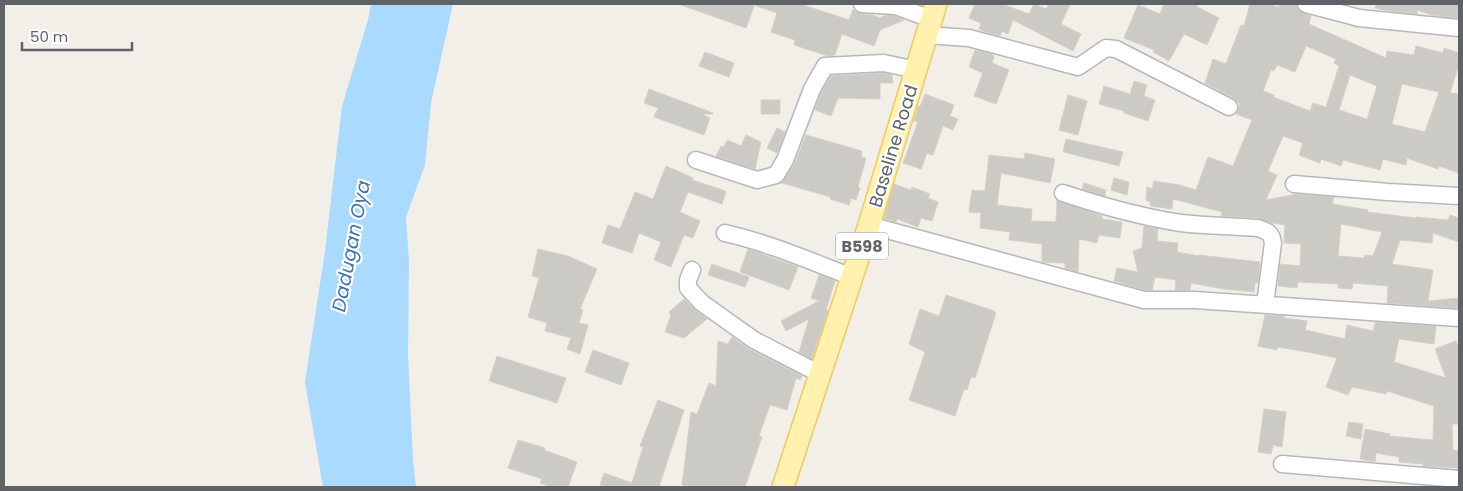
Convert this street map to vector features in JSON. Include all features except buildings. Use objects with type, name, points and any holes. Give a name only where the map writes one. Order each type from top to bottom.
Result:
[{"type":"main road","name":"Baseline Road","points":[[783,487],[869,225],[932,19]]},
{"type":"street","points":[[862,4],[896,6],[932,19],[969,38],[1078,67],[1106,48],[1116,48],[1229,107]]},
{"type":"street","points":[[1306,4],[1359,18],[1459,28]]},
{"type":"street","points":[[696,160],[757,180],[776,175],[785,160],[812,89],[825,66],[884,63],[916,70]]},
{"type":"street","points":[[1294,184],[1459,196]]},
{"type":"street","points":[[1063,193],[1137,215],[1161,220],[1266,230],[1272,236],[1273,243],[1265,305]]},
{"type":"street","points":[[869,225],[1144,300],[1195,300],[1459,318]]},
{"type":"street","points":[[725,233],[770,245],[852,277]]},
{"type":"street","points":[[692,270],[688,280],[688,288],[702,303],[754,340],[820,374]]},
{"type":"street","points":[[1282,464],[1459,479]]},
{"type":"water","name":"Dadugan Oya","points":[[371,4],[453,4],[431,103],[425,165],[406,217],[409,262],[408,355],[416,487],[323,487],[305,382],[325,251],[342,106]]}]
